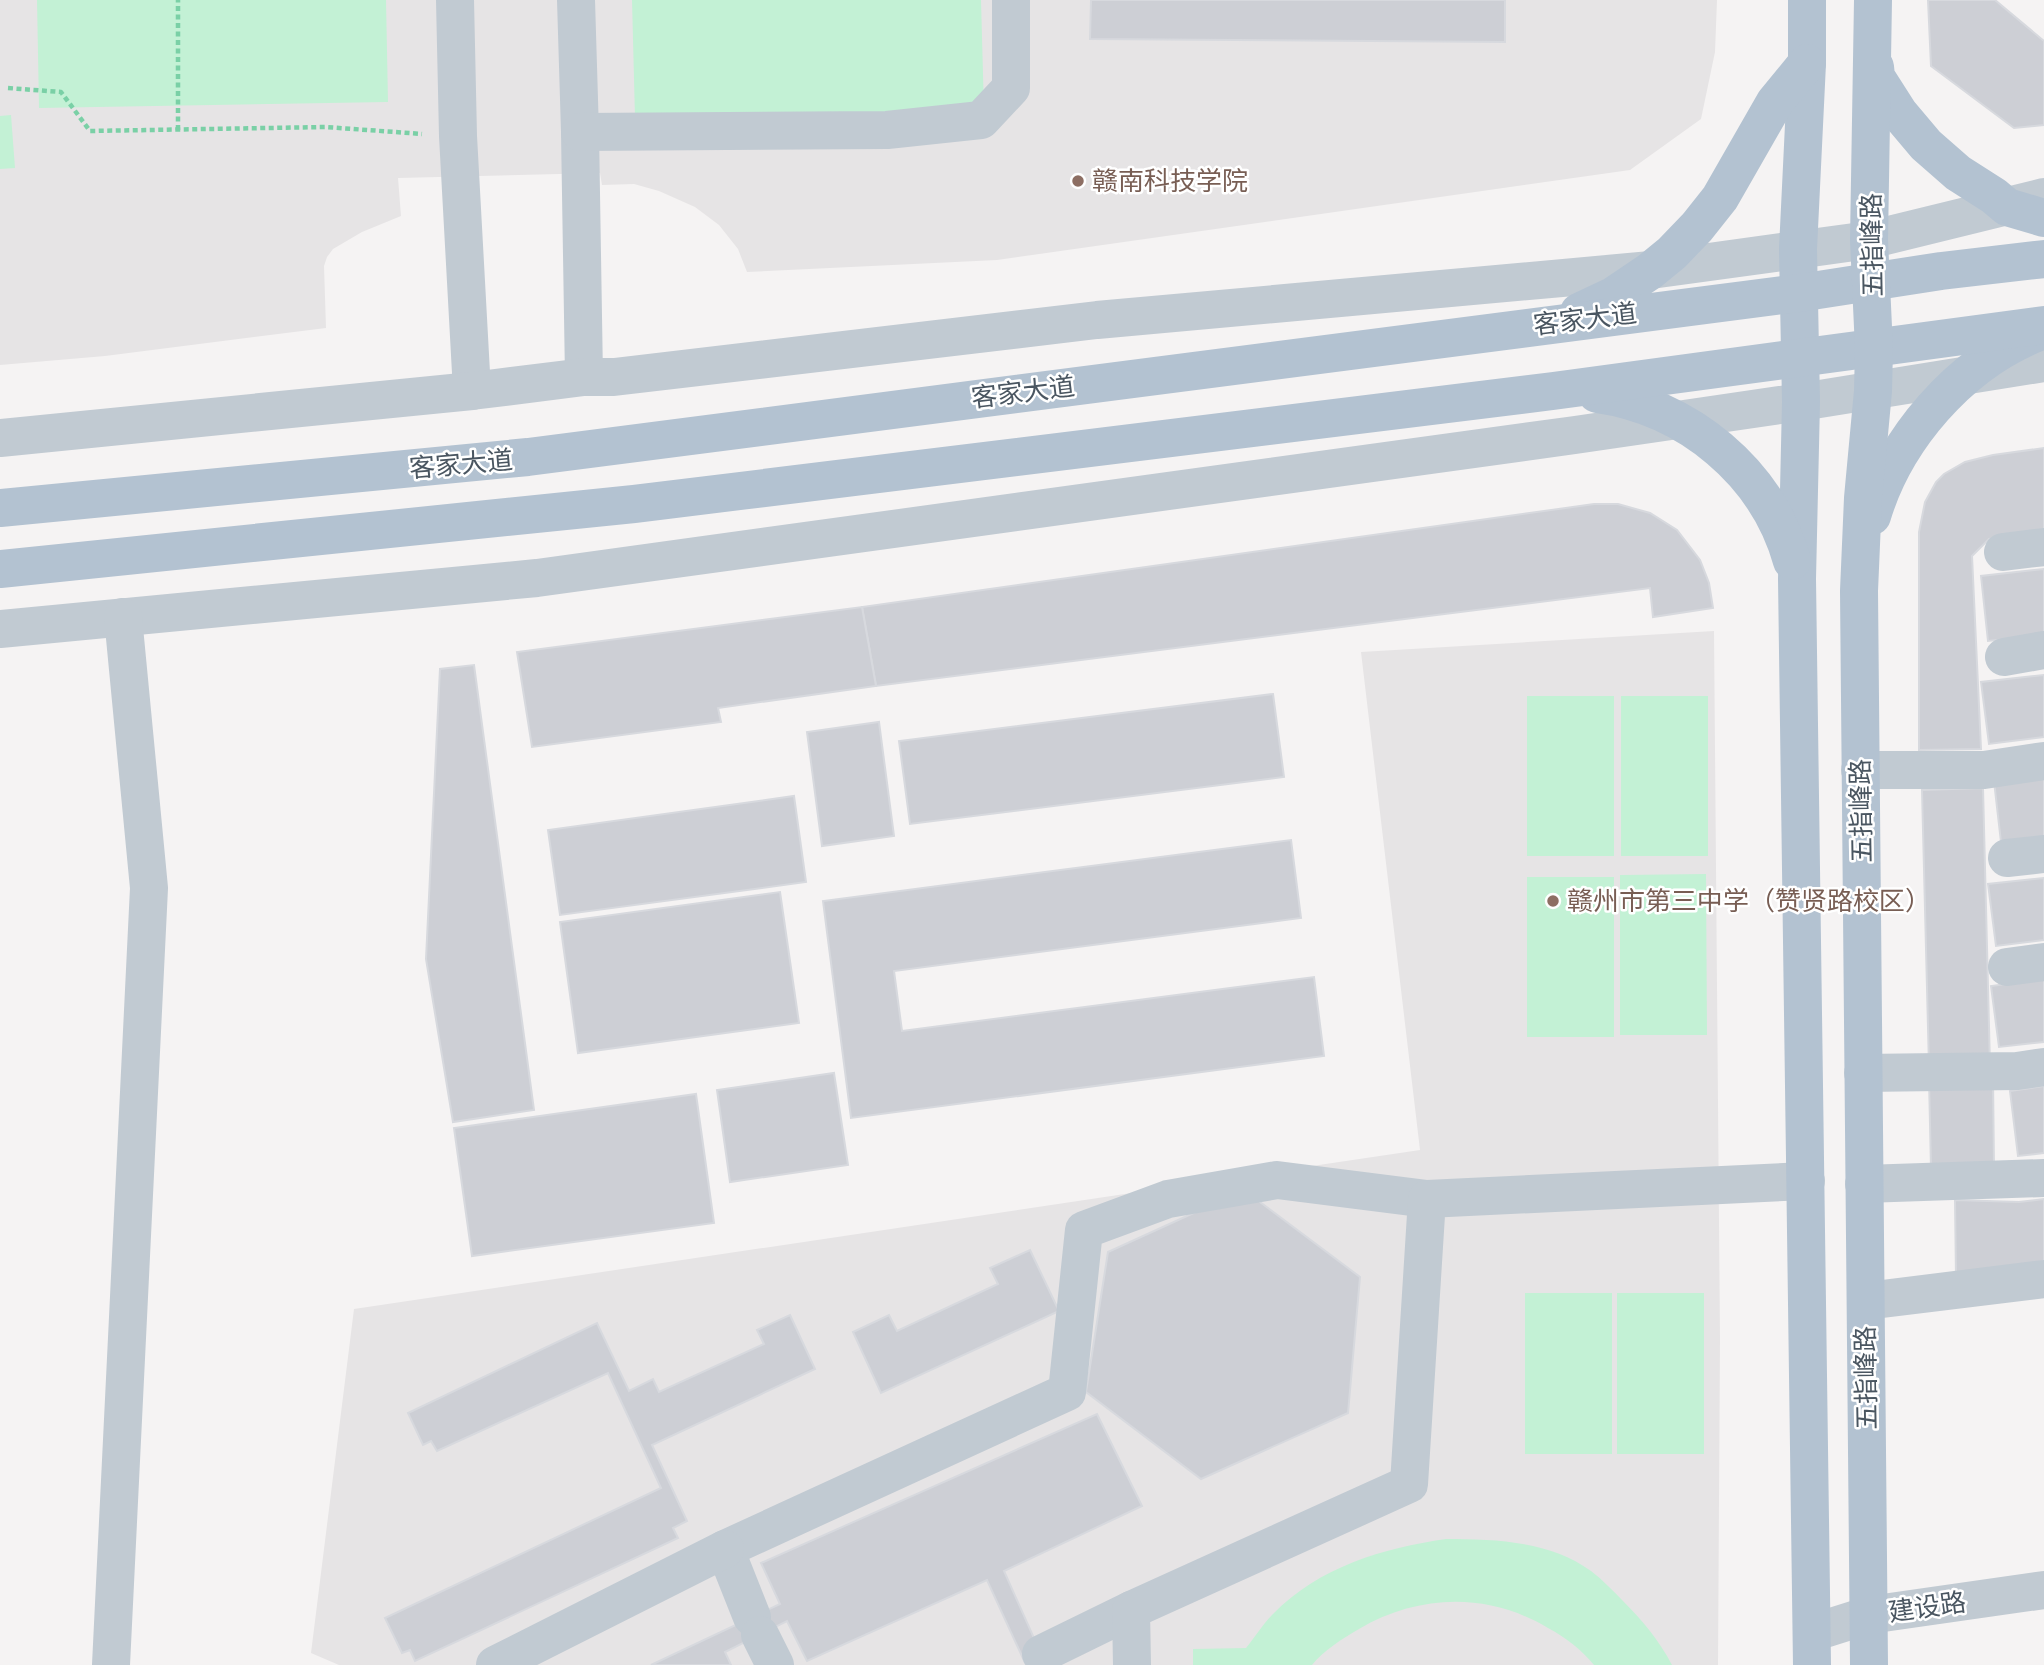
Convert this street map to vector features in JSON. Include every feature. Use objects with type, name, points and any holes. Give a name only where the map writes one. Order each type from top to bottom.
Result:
[{"type":"main road","points":[[1807,0],[1807,63],[1798,249],[1801,402],[1797,579],[1812,1649]]},
{"type":"main road","name":"五指峰路","points":[[1869,1665],[1858,591],[1874,349],[1869,240],[1874,0]]},
{"type":"main road","points":[[1874,54],[1876,77],[1899,113],[1926,145],[1958,173],[2007,207],[2044,218]]},
{"type":"main road","points":[[1546,324],[1613,296],[1672,253],[1720,198],[1775,102],[1807,63]]},
{"type":"main road","name":"客家大道","points":[[0,508],[528,457],[2044,259]]},
{"type":"main road","points":[[0,569],[549,514],[2044,328]]},
{"type":"main road","points":[[1858,591],[1863,551],[1873,513],[1888,476],[1908,441],[1932,410],[1968,375],[1991,358],[2044,328]]},
{"type":"main road","points":[[1553,391],[1620,397],[1677,419],[1709,439],[1734,462],[1756,488],[1774,516],[1797,579]]},
{"type":"street","points":[[455,0],[458,136],[472,391]]},
{"type":"street","points":[[576,0],[584,377]]},
{"type":"street","points":[[580,132],[887,130],[981,120],[1011,88],[1012,0]]},
{"type":"street","points":[[0,439],[584,377],[614,377],[1111,319],[1651,270],[1869,240],[2044,197]]},
{"type":"street","points":[[0,629],[537,578],[1801,402],[2044,363]]},
{"type":"street","points":[[2003,552],[2044,547]]},
{"type":"street","points":[[111,1665],[149,888],[123,617]]},
{"type":"street","points":[[2004,657],[2044,650]]},
{"type":"street","points":[[1860,770],[1984,770],[2044,761]]},
{"type":"street","points":[[1863,1073],[2017,1071],[2044,1067]]},
{"type":"street","points":[[1864,1184],[2044,1178]]},
{"type":"street","points":[[495,1665],[725,1549],[1067,1392],[1084,1230],[1168,1199],[1277,1180],[1427,1199],[1806,1181]]},
{"type":"street","points":[[1028,1660],[1131,1610],[1409,1484],[1427,1199]]},
{"type":"street","points":[[1866,1301],[2044,1279]]},
{"type":"street","points":[[725,1549],[762,1639]]},
{"type":"street","name":"建设路","points":[[1812,1649],[1869,1615],[2044,1590]]},
{"type":"street","points":[[1131,1610],[1132,1665]]},
{"type":"path","points":[[178,0],[178,130]]},
{"type":"path","points":[[8,88],[61,92],[90,131],[326,127],[458,136]]},
{"type":"shaded area","name":"赣南科技学院","points":[[0,0],[1717,0],[1715,52],[1701,119],[1630,170],[997,260],[747,272],[738,249],[719,225],[695,207],[659,191],[634,184],[602,185],[600,173],[398,178],[401,216],[362,232],[333,249],[327,257],[324,266],[326,328],[105,356],[0,365]]},
{"type":"shaded area","name":"赣州市第三中学（赞贤路校区）","points":[[1714,631],[1720,1339],[1718,1665],[339,1665],[311,1653],[354,1309],[1420,1150],[1361,652]]},
{"type":"green space","points":[[37,0],[386,0],[388,102],[39,108]]},
{"type":"green space","points":[[632,0],[981,0],[984,111],[635,118]]},
{"type":"green space","points":[[11,115],[15,168],[0,169],[0,116]]},
{"type":"green space","points":[[1527,696],[1614,696],[1614,856],[1527,856]]},
{"type":"green space","points":[[1621,696],[1708,696],[1708,856],[1621,856]]},
{"type":"green space","points":[[1706,874],[1707,1035],[1620,1035],[1620,875]]},
{"type":"green space","points":[[1527,877],[1614,877],[1614,1037],[1527,1037]]},
{"type":"green space","points":[[1525,1293],[1612,1293],[1612,1454],[1525,1454]]},
{"type":"green space","points":[[1617,1293],[1704,1293],[1704,1454],[1617,1454]]},
{"type":"green space","points":[[1446,1539],[1521,1544],[1558,1553],[1575,1561],[1600,1578],[1630,1608],[1656,1639],[1672,1665],[1594,1665],[1567,1640],[1525,1616],[1478,1603],[1454,1602],[1405,1609],[1382,1617],[1340,1641],[1312,1665],[1193,1665],[1193,1649],[1246,1648],[1269,1618],[1291,1598],[1331,1572],[1376,1554]]},
{"type":"building","points":[[1091,0],[1505,0],[1505,42],[1090,39]]},
{"type":"building","points":[[1928,0],[1995,0],[2044,41],[2044,125],[2014,128],[1931,66]]},
{"type":"building","points":[[2044,448],[2044,532],[1989,539],[1972,556],[1981,749],[1919,750],[1919,532],[1925,502],[1936,482],[1944,474],[1965,462]]},
{"type":"building","points":[[1594,504],[1618,504],[1650,513],[1677,530],[1700,560],[1709,583],[1713,608],[1653,617],[1650,588],[876,686],[862,607]]},
{"type":"building","points":[[2044,569],[2044,635],[1988,641],[1981,576]]},
{"type":"building","points":[[862,607],[876,686],[718,708],[721,722],[532,747],[517,652]]},
{"type":"building","points":[[474,665],[534,1110],[453,1122],[426,959],[440,669]]},
{"type":"building","points":[[2044,675],[2044,737],[1989,744],[1981,682]]},
{"type":"building","points":[[1273,694],[1284,777],[910,824],[899,741]]},
{"type":"building","points":[[879,722],[894,836],[822,846],[807,732]]},
{"type":"building","points":[[2044,775],[2044,837],[2001,842],[1994,781]]},
{"type":"building","points":[[1983,788],[1990,1066],[1929,1067],[1922,790]]},
{"type":"building","points":[[794,796],[806,882],[560,915],[548,830]]},
{"type":"building","points":[[1291,840],[1301,918],[894,971],[902,1031],[1314,977],[1324,1056],[851,1118],[823,901]]},
{"type":"building","points":[[2044,878],[2044,940],[1996,946],[1988,884]]},
{"type":"building","points":[[780,892],[799,1023],[578,1053],[560,922]]},
{"type":"building","points":[[2044,979],[2044,1042],[1999,1047],[1991,986]]},
{"type":"building","points":[[834,1073],[848,1165],[730,1182],[717,1090]]},
{"type":"building","points":[[1993,1078],[1994,1168],[1931,1168],[1929,1079]]},
{"type":"building","points":[[2044,1086],[2044,1153],[2018,1156],[2010,1091]]},
{"type":"building","points":[[696,1094],[714,1223],[472,1256],[454,1128]]},
{"type":"building","points":[[1244,1190],[1360,1277],[1348,1413],[1201,1479],[1086,1392],[1108,1252]]},
{"type":"building","points":[[2044,1199],[2044,1270],[1956,1277],[1955,1200],[2019,1202]]},
{"type":"building","points":[[1030,1250],[1059,1311],[881,1393],[853,1332],[889,1315],[897,1331],[998,1284],[990,1268]]},
{"type":"building","points":[[790,1315],[815,1369],[652,1445],[687,1521],[673,1528],[678,1538],[415,1661],[410,1650],[402,1653],[385,1618],[661,1488],[608,1373],[437,1451],[431,1441],[423,1445],[408,1413],[597,1323],[629,1391],[653,1379],[659,1392],[764,1344],[757,1330]]},
{"type":"building","points":[[1097,1414],[1142,1506],[1004,1571],[1046,1665],[1026,1665],[987,1580],[807,1661],[787,1621],[725,1652],[731,1665],[651,1665],[780,1604],[761,1563]]},
{"type":"place","name":"赣南科技学院","points":[[1078,181]]},
{"type":"place","name":"赣州市第三中学（赞贤路校区）","points":[[1553,901]]}]
